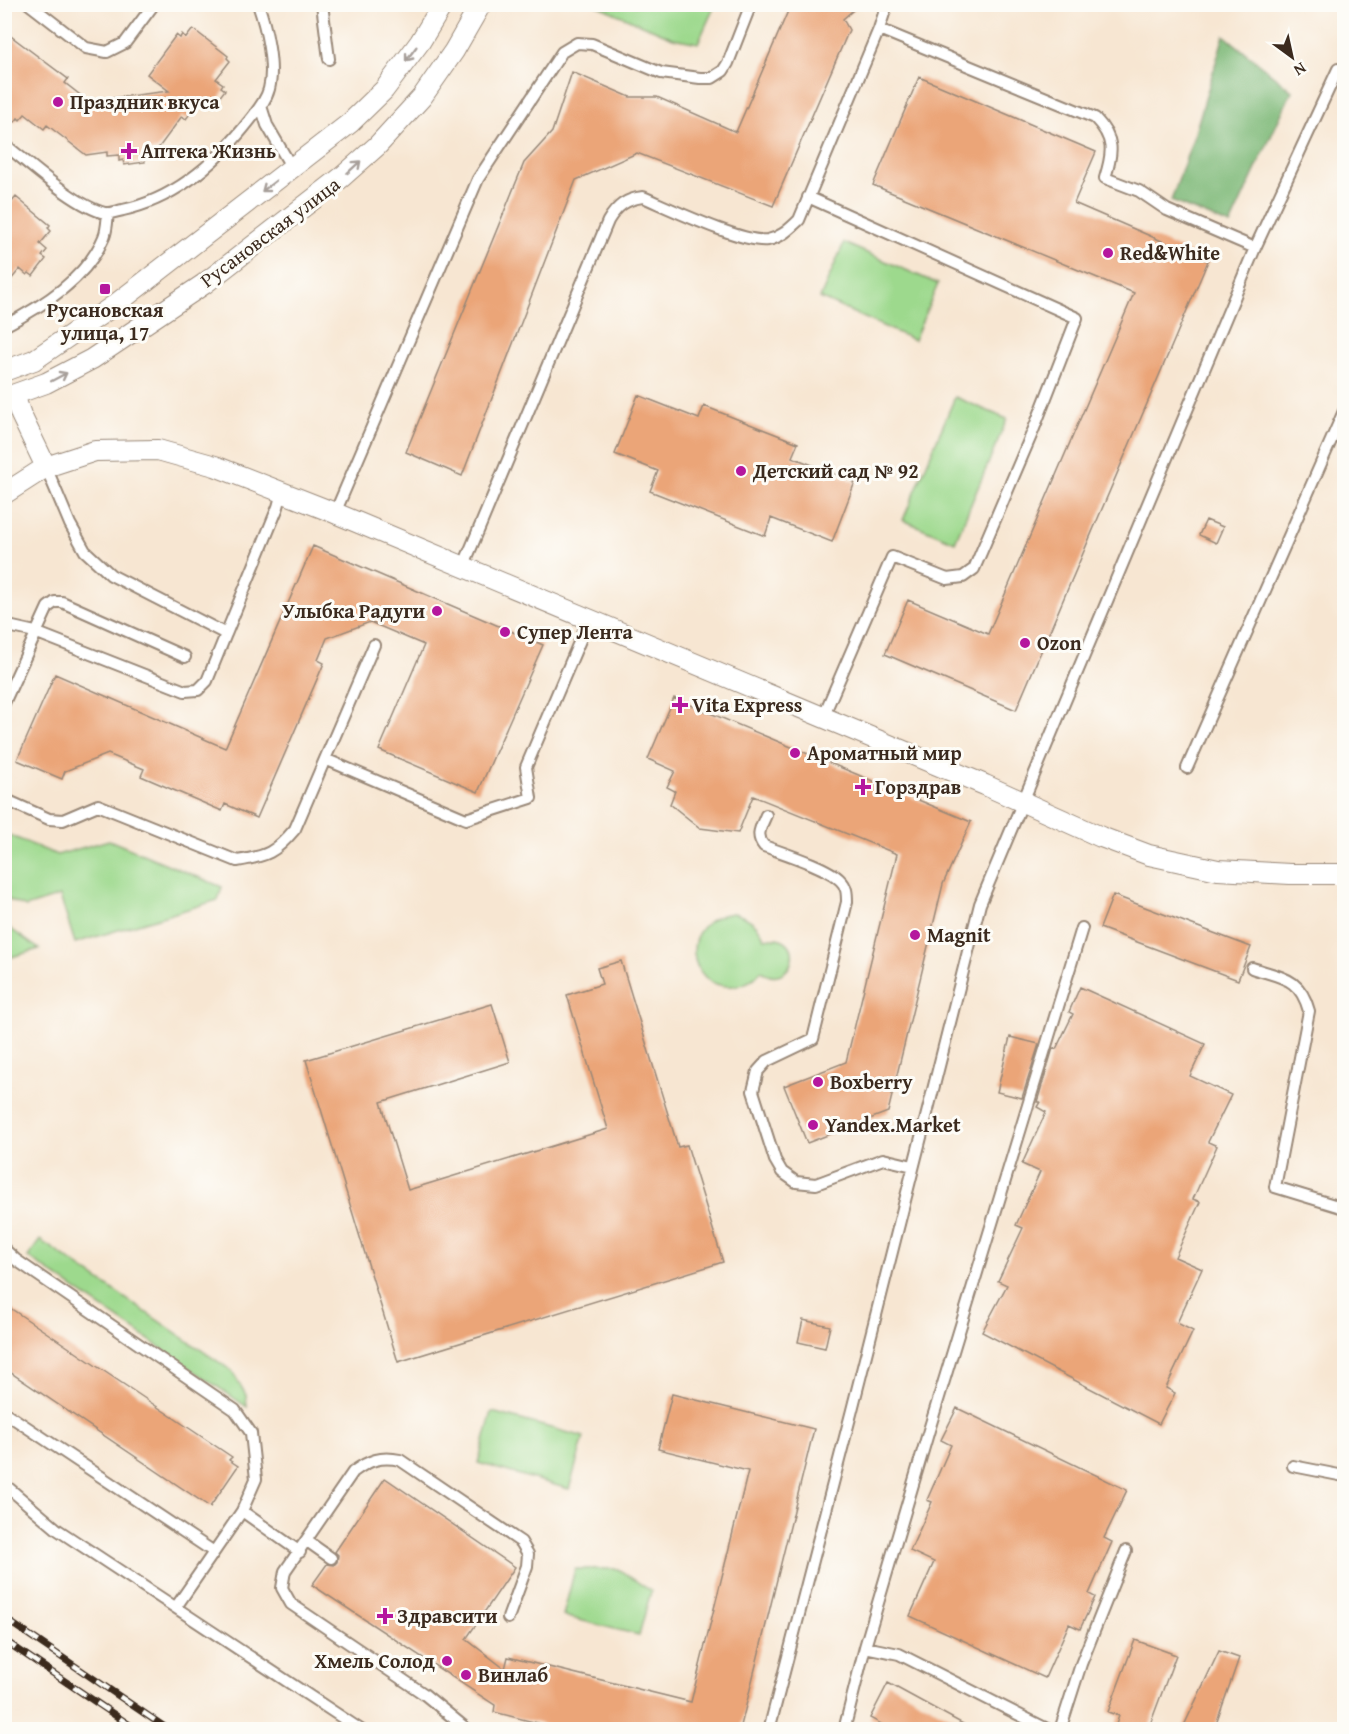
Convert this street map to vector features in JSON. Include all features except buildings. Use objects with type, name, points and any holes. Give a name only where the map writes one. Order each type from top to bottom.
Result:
[{"type":"street","name":"Русановская улица","points":[[8,383],[34,360],[97,317],[206,236],[350,123],[384,90],[420,42],[443,4]]},
{"type":"street","name":"Русановская улица","points":[[8,383],[46,383],[92,359],[204,284],[342,177],[377,146],[422,97],[454,51],[481,4]]},
{"type":"street","points":[[8,383],[46,467]]},
{"type":"street","points":[[4,494],[46,467],[95,451],[158,450],[214,466],[334,513],[823,717],[1101,837],[1149,855],[1218,870],[1344,874]]},
{"type":"lane","points":[[30,4],[86,48],[107,52],[125,43],[154,4]]},
{"type":"lane","points":[[4,144],[86,207],[108,213],[134,208],[162,197],[184,184],[233,142],[261,106],[269,90],[271,71],[264,21],[258,4]]},
{"type":"lane","points":[[322,4],[328,59]]},
{"type":"lane","points":[[334,513],[478,179],[562,52],[577,43],[592,44],[661,73],[712,78],[723,71],[728,63],[752,4]]},
{"type":"lane","points":[[463,567],[604,231],[616,208],[630,199],[643,197],[747,239],[767,240],[786,234],[799,220],[879,29],[887,4]]},
{"type":"lane","points":[[879,29],[1095,118],[1108,131],[1111,146],[1105,178],[1139,190],[1167,210],[1255,248]]},
{"type":"lane","points":[[769,1730],[980,904],[1255,248],[1338,69]]},
{"type":"lane","points":[[261,106],[267,125],[292,168]]},
{"type":"lane","points":[[808,197],[1077,318],[1033,431],[974,570],[963,577],[947,579],[892,557],[823,717]]},
{"type":"lane","points":[[4,326],[47,299],[78,275],[96,253],[105,234],[108,213]]},
{"type":"lane","points":[[1187,768],[1344,411]]},
{"type":"lane","points":[[46,467],[70,524],[86,551],[111,575],[226,634]]},
{"type":"lane","points":[[4,625],[35,632],[185,691],[198,690],[207,681],[278,507],[282,492]]},
{"type":"lane","points":[[4,703],[35,632],[48,607],[55,602],[62,603],[185,657]]},
{"type":"lane","points":[[325,759],[466,819],[531,798],[526,767],[589,619]]},
{"type":"lane","points":[[4,799],[50,819],[63,819],[98,805],[237,861],[261,857],[280,847],[295,829],[374,645]]},
{"type":"lane","points":[[766,815],[759,832],[760,840],[765,846],[828,872],[840,880],[847,891],[847,902],[813,1039],[767,1061],[758,1071],[753,1091],[775,1160],[782,1172],[795,1182],[816,1184],[883,1159],[913,1166]]},
{"type":"lane","points":[[844,1730],[865,1647],[1082,928]]},
{"type":"lane","points":[[1252,968],[1294,983],[1305,995],[1309,1011],[1275,1187],[1344,1208]]},
{"type":"lane","points":[[4,1249],[16,1260],[235,1410],[251,1433],[256,1479],[242,1511],[176,1607]]},
{"type":"lane","points":[[4,1412],[214,1552]]},
{"type":"lane","points":[[468,1730],[424,1694],[291,1604],[282,1588],[285,1571],[353,1472],[363,1464],[386,1457],[400,1460],[521,1542],[528,1554],[527,1566],[508,1618]]},
{"type":"lane","points":[[1293,1466],[1344,1476]]},
{"type":"lane","points":[[4,1484],[58,1530],[361,1730]]},
{"type":"lane","points":[[242,1511],[300,1552]]},
{"type":"lane","points":[[307,1541],[331,1558]]},
{"type":"lane","points":[[1060,1730],[1081,1664],[1126,1551]]},
{"type":"lane","points":[[865,1647],[899,1654],[1049,1730]]},
{"type":"green space","points":[[596,5],[715,5],[698,43],[673,38]]},
{"type":"green space","points":[[1224,35],[1292,91],[1230,225],[1171,201],[1195,133]]},
{"type":"green space","points":[[844,243],[938,284],[914,340],[820,298]]},
{"type":"green space","points":[[955,397],[1007,419],[955,542],[903,520]]},
{"type":"green space","points":[[4,833],[57,855],[109,840],[222,887],[218,900],[75,943],[60,896],[26,907],[5,898]]},
{"type":"green space","points":[[733,913],[752,922],[765,939],[779,939],[788,943],[792,951],[792,960],[782,974],[772,975],[761,971],[749,982],[734,986],[718,985],[706,978],[698,967],[694,954],[696,940],[702,928],[715,918]]},
{"type":"green space","points":[[5,925],[39,949],[5,959]]},
{"type":"green space","points":[[40,1240],[232,1371],[246,1395],[247,1407],[28,1257]]},
{"type":"green space","points":[[492,1412],[584,1437],[569,1489],[478,1463]]},
{"type":"green space","points":[[575,1569],[618,1569],[651,1591],[639,1635],[563,1616]]},
{"type":"railway","points":[[4,1618],[169,1730]]},
{"type":"railway","points":[[4,1640],[137,1730]]},
{"type":"place","name":"Праздник вкуса","points":[[58,102]]},
{"type":"place","name":"Аптека Жизнь","points":[[129,151]]},
{"type":"place","name":"Red&White","points":[[1108,253]]},
{"type":"place","name":"Русановская улица, 17","points":[[105,289]]},
{"type":"place","name":"Детский сад № 92","points":[[741,471]]},
{"type":"place","name":"Улыбка Радуги","points":[[437,611]]},
{"type":"place","name":"Супер Лента","points":[[505,632]]},
{"type":"place","name":"Ozon","points":[[1025,643]]},
{"type":"place","name":"Vita Express","points":[[680,705]]},
{"type":"place","name":"Ароматный мир","points":[[795,753]]},
{"type":"place","name":"Горздрав","points":[[863,787]]},
{"type":"place","name":"Magnit","points":[[915,935]]},
{"type":"place","name":"Boxberry","points":[[818,1082]]},
{"type":"place","name":"Yandex.Market","points":[[813,1125]]},
{"type":"place","name":"Здравсити","points":[[385,1616]]},
{"type":"place","name":"Хмель Солод","points":[[447,1661]]},
{"type":"place","name":"Винлаб","points":[[466,1675]]}]
